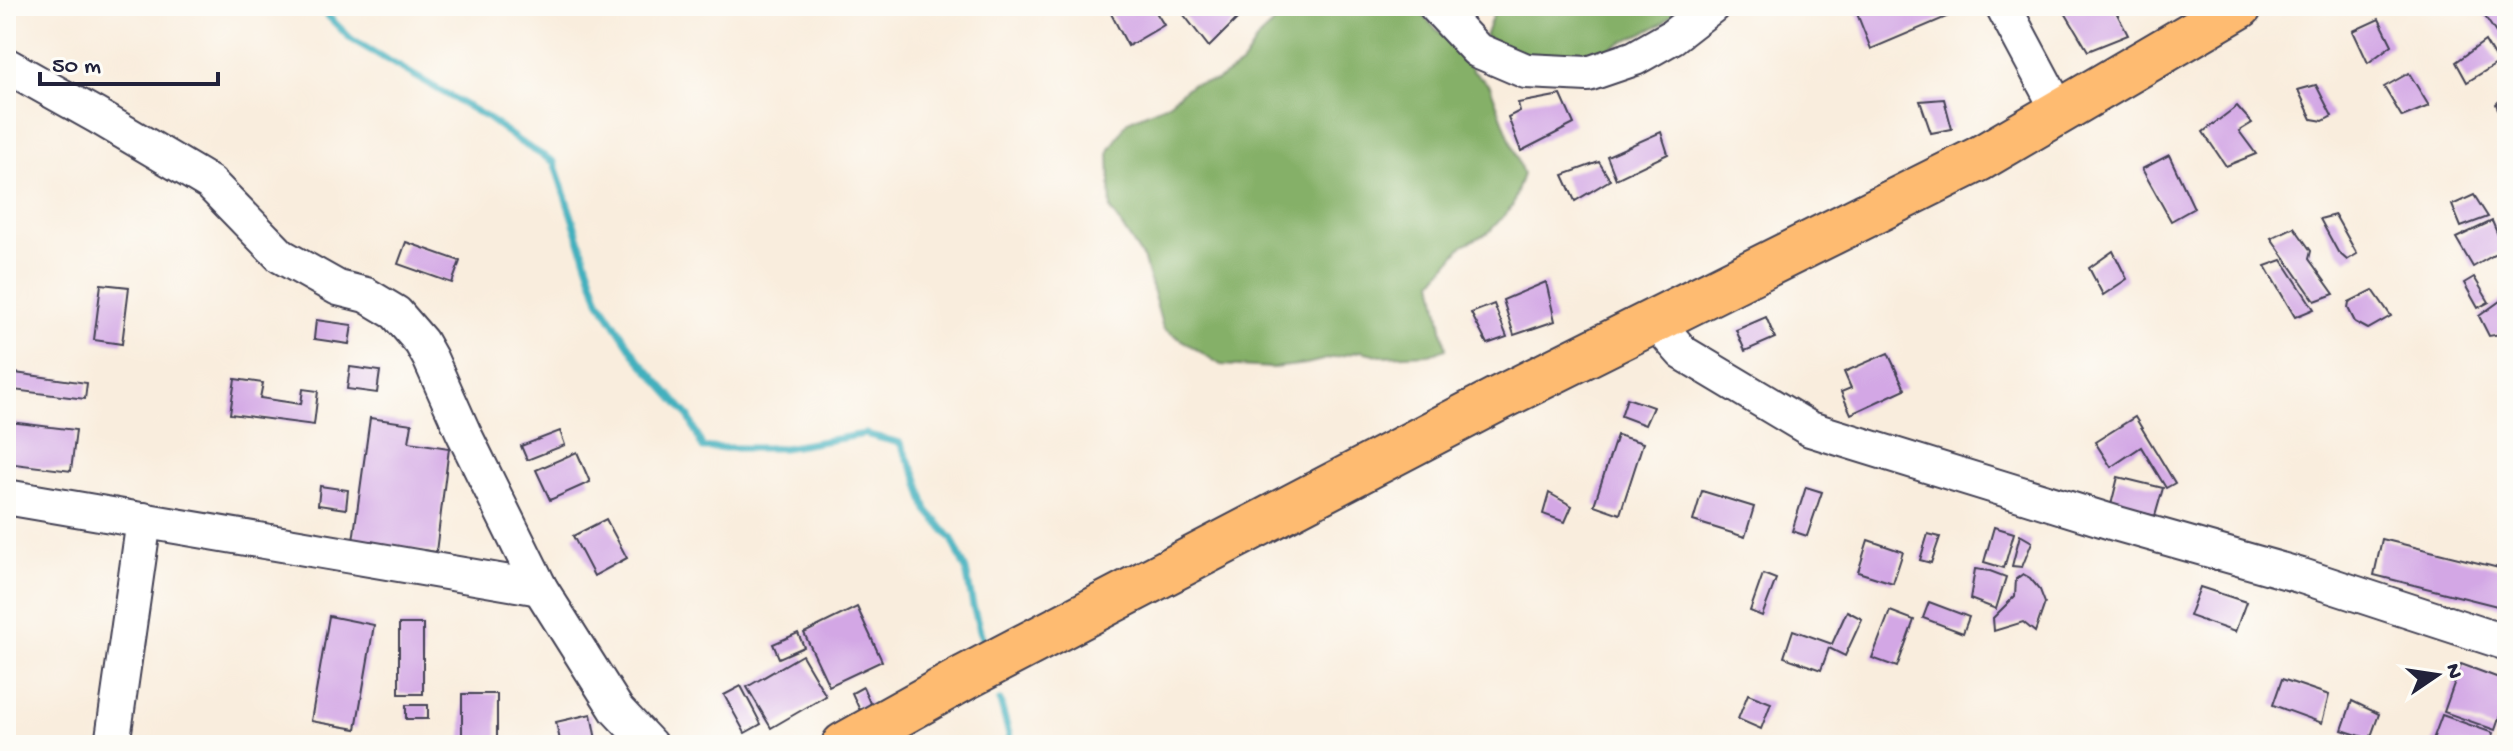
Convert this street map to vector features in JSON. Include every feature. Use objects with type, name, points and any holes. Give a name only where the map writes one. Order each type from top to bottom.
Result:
[{"type":"main road","points":[[844,745],[964,678],[1496,400],[1979,159],[2240,6]]},
{"type":"street","points":[[1436,6],[1477,50],[1526,71],[1588,74],[1635,58],[1672,37],[1712,6]]},
{"type":"street","points":[[2003,6],[2059,111]]},
{"type":"street","points":[[6,65],[210,183],[281,256],[338,288],[366,295],[396,313],[421,342],[430,358],[540,588],[617,710],[650,745]]},
{"type":"street","points":[[1654,320],[1683,353],[1810,429],[2118,524],[2302,576],[2507,643]]},
{"type":"street","points":[[6,497],[540,588]]},
{"type":"street","points":[[112,745],[144,520]]},
{"type":"green space","points":[[1288,6],[1414,6],[1460,49],[1473,71],[1490,86],[1523,174],[1512,207],[1488,233],[1463,245],[1433,281],[1446,349],[1429,354],[1382,356],[1361,351],[1273,368],[1221,365],[1163,328],[1144,260],[1111,210],[1109,151],[1128,121],[1167,104],[1192,84],[1216,81],[1241,65],[1259,37],[1287,11]]},
{"type":"green space","points":[[1496,6],[1681,6],[1662,24],[1592,56],[1542,61],[1485,37]]},
{"type":"building","points":[[1107,6],[1152,6],[1164,25],[1128,46]]},
{"type":"building","points":[[1177,6],[1238,6],[1242,14],[1209,47]]},
{"type":"building","points":[[1854,6],[1959,6],[1963,10],[1871,49]]},
{"type":"building","points":[[2061,6],[2113,6],[2128,35],[2088,51]]},
{"type":"building","points":[[2478,6],[2507,6],[2507,39],[2502,42]]},
{"type":"building","points":[[2379,19],[2392,45],[2368,63],[2353,31]]},
{"type":"building","points":[[2485,41],[2498,63],[2467,82],[2456,62]]},
{"type":"building","points":[[2409,73],[2429,106],[2402,117],[2384,87]]},
{"type":"building","points":[[2316,85],[2332,116],[2323,121],[2312,119],[2298,90]]},
{"type":"building","points":[[2507,94],[2507,118],[2503,121],[2496,104]]},
{"type":"building","points":[[1561,95],[1574,124],[1521,151],[1508,117],[1520,111],[1518,103]]},
{"type":"building","points":[[1944,99],[1952,129],[1931,133],[1920,101]]},
{"type":"building","points":[[2237,106],[2252,123],[2239,131],[2256,154],[2226,166],[2203,132]]},
{"type":"building","points":[[1661,132],[1668,154],[1616,179],[1607,156]]},
{"type":"building","points":[[2169,155],[2194,208],[2171,221],[2142,169]]},
{"type":"building","points":[[1599,162],[1610,180],[1575,201],[1563,175]]},
{"type":"building","points":[[2474,195],[2488,217],[2461,227],[2452,205]]},
{"type":"building","points":[[2335,215],[2357,254],[2347,260],[2338,252],[2320,219]]},
{"type":"building","points":[[2492,221],[2504,249],[2473,267],[2456,238]]},
{"type":"building","points":[[2294,227],[2311,251],[2309,259],[2334,294],[2315,301],[2271,238]]},
{"type":"building","points":[[406,242],[460,261],[452,283],[398,264]]},
{"type":"building","points":[[2113,251],[2127,279],[2103,295],[2089,268]]},
{"type":"building","points":[[2282,260],[2314,309],[2295,317],[2265,266]]},
{"type":"building","points":[[2474,277],[2489,302],[2478,308],[2464,283]]},
{"type":"building","points":[[1546,282],[1555,321],[1514,335],[1503,300]]},
{"type":"building","points":[[101,284],[129,287],[122,344],[94,340]]},
{"type":"building","points":[[2373,290],[2391,316],[2368,329],[2355,322],[2348,308],[2349,302]]},
{"type":"building","points":[[2507,296],[2507,333],[2489,336],[2479,316]]},
{"type":"building","points":[[1494,304],[1507,337],[1487,344],[1471,313]]},
{"type":"building","points":[[1766,317],[1775,338],[1745,351],[1736,330]]},
{"type":"building","points":[[316,320],[352,325],[349,344],[314,339]]},
{"type":"building","points":[[1888,353],[1905,389],[1851,414],[1841,392],[1851,388],[1844,372]]},
{"type":"building","points":[[350,367],[380,371],[377,393],[347,389]]},
{"type":"building","points":[[15,373],[87,383],[85,399],[13,390]]},
{"type":"building","points":[[235,379],[263,383],[260,398],[301,404],[303,389],[318,391],[314,425],[230,414]]},
{"type":"building","points":[[1627,398],[1653,407],[1645,425],[1621,416]]},
{"type":"building","points":[[2135,417],[2175,483],[2166,488],[2141,447],[2111,467],[2095,442]]},
{"type":"building","points":[[370,418],[412,424],[409,442],[449,448],[436,552],[353,541]]},
{"type":"building","points":[[10,422],[76,430],[71,471],[6,463]]},
{"type":"building","points":[[560,431],[565,445],[527,460],[521,446]]},
{"type":"building","points":[[1617,435],[1643,443],[1620,514],[1594,505]]},
{"type":"building","points":[[577,452],[590,482],[550,500],[536,470]]},
{"type":"building","points":[[2118,477],[2163,488],[2155,516],[2111,505]]},
{"type":"building","points":[[320,486],[348,490],[346,509],[318,505]]},
{"type":"building","points":[[1806,487],[1822,492],[1807,536],[1792,531]]},
{"type":"building","points":[[1702,491],[1754,507],[1745,537],[1693,521]]},
{"type":"building","points":[[1549,493],[1572,506],[1565,522],[1543,514]]},
{"type":"building","points":[[606,519],[627,558],[594,576],[573,536]]},
{"type":"building","points":[[1994,527],[2014,533],[2004,568],[1984,562]]},
{"type":"building","points":[[1928,534],[1940,537],[1931,563],[1920,560]]},
{"type":"building","points":[[2020,535],[2032,542],[2022,567],[2012,566]]},
{"type":"building","points":[[2382,539],[2507,570],[2505,608],[2374,575]]},
{"type":"building","points":[[1868,540],[1903,552],[1893,583],[1858,572]]},
{"type":"building","points":[[1975,569],[2006,577],[1996,609],[1970,599]]},
{"type":"building","points":[[1763,574],[1776,579],[1762,616],[1750,611]]},
{"type":"building","points":[[2023,574],[2040,590],[2045,603],[2035,632],[2023,622],[1994,631],[1993,618],[2015,596],[2016,579]]},
{"type":"building","points":[[2200,587],[2246,602],[2235,632],[2189,616]]},
{"type":"building","points":[[1929,602],[1969,617],[1963,633],[1923,618]]},
{"type":"building","points":[[857,607],[882,661],[829,686],[804,633]]},
{"type":"building","points":[[1847,611],[1862,619],[1845,656],[1829,648],[1821,670],[1784,657],[1793,630],[1832,644]]},
{"type":"building","points":[[1890,611],[1914,620],[1897,667],[1872,658]]},
{"type":"building","points":[[329,616],[374,625],[356,729],[311,721]]},
{"type":"building","points":[[399,624],[423,624],[423,694],[399,694]]},
{"type":"building","points":[[798,633],[804,647],[779,658],[773,644]]},
{"type":"building","points":[[802,655],[826,696],[771,728],[747,687]]},
{"type":"building","points":[[2461,664],[2507,681],[2507,695],[2495,730],[2444,712]]},
{"type":"building","points":[[2282,679],[2329,695],[2322,723],[2273,705]]},
{"type":"building","points":[[741,686],[761,724],[745,733],[724,695]]},
{"type":"building","points":[[863,687],[873,710],[862,715],[852,693]]},
{"type":"building","points":[[462,694],[497,694],[497,745],[462,745]]},
{"type":"building","points":[[1748,694],[1771,703],[1761,729],[1738,719]]},
{"type":"building","points":[[2352,701],[2379,714],[2370,739],[2342,730]]},
{"type":"building","points":[[406,705],[428,705],[428,719],[406,719]]},
{"type":"building","points":[[591,714],[597,745],[561,745],[556,722]]},
{"type":"building","points":[[2442,715],[2493,733],[2489,745],[2431,745]]},
{"type":"waterway","points":[[312,6],[325,13],[351,39],[486,117],[554,162],[599,300],[638,359],[688,415],[703,448],[784,448],[865,434],[900,443],[917,477],[927,510],[952,539],[966,570],[985,649]]},
{"type":"waterway","points":[[1000,701],[1012,745]]}]
